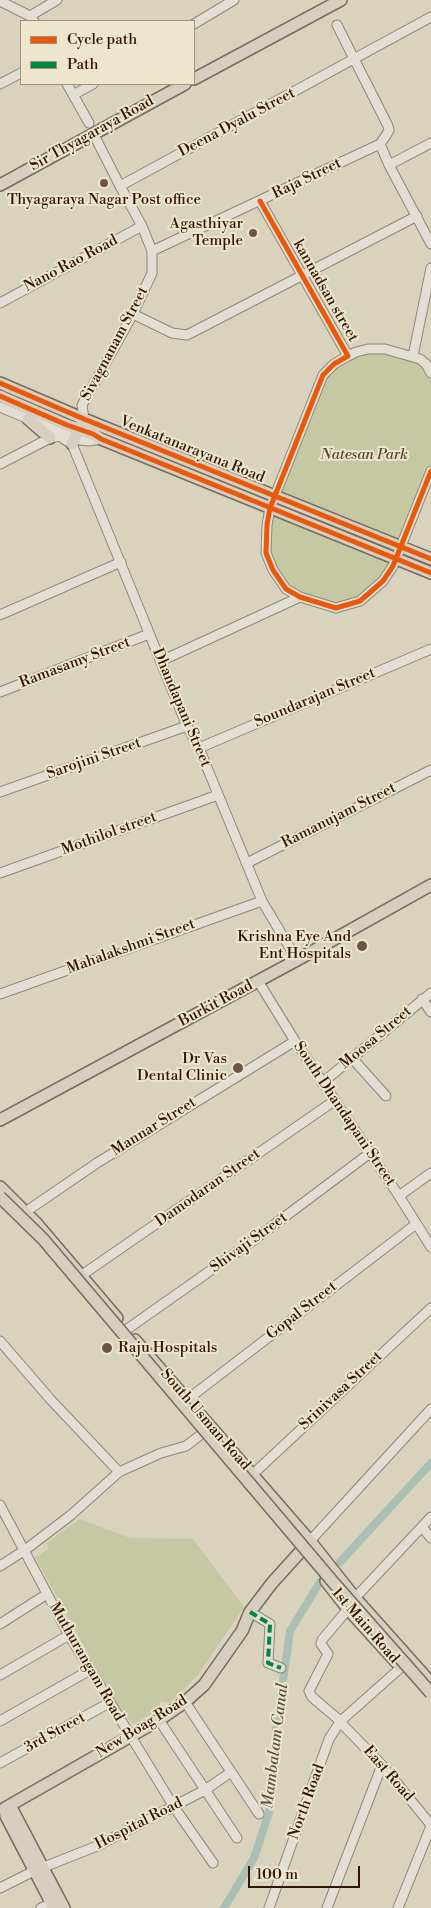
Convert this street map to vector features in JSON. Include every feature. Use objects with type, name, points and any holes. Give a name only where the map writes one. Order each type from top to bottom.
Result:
[{"type":"main road","points":[[195,78],[326,3],[341,0]]},
{"type":"main road","name":"Sir Thyagaraya Road","points":[[0,185],[91,128],[183,85]]},
{"type":"main road","name":"Venkatanarayana Road","points":[[0,383],[78,437],[101,439],[431,573]]},
{"type":"main road","name":"Venkatanarayana Road","points":[[0,396],[78,437],[275,497],[431,559]]},
{"type":"main road","points":[[28,419],[50,438]]},
{"type":"main road","name":"Burkit Road","points":[[0,1120],[297,960],[431,885]]},
{"type":"main road","name":"South Usman Road","points":[[0,1186],[73,1281],[300,1550]]},
{"type":"main road","points":[[0,1197],[43,1239],[333,1582],[431,1693]]},
{"type":"main road","name":"South Usman Road","points":[[0,1203],[21,1215],[82,1275],[126,1330],[310,1541],[405,1663]]},
{"type":"main road","name":"New Boag Road","points":[[3,1809],[159,1720],[185,1702],[204,1685],[242,1630],[250,1612],[300,1550],[310,1541]]},
{"type":"main road","name":"1st Main Road","points":[[300,1550],[348,1609],[405,1663],[431,1700]]},
{"type":"main road","points":[[405,1663],[431,1683]]},
{"type":"main road","points":[[3,1809],[13,1811],[54,1905]]},
{"type":"street","points":[[0,1],[32,18],[57,0]]},
{"type":"street","points":[[195,23],[234,0]]},
{"type":"street","name":"Deena Dyalu Street","points":[[120,186],[431,17]]},
{"type":"street","points":[[337,25],[388,126],[389,130],[380,144],[389,165],[431,244]]},
{"type":"street","points":[[0,84],[20,73]]},
{"type":"street","name":"Sivagnanam Street","points":[[68,85],[142,226],[152,251],[152,273],[133,314],[82,405],[78,437]]},
{"type":"street","points":[[73,96],[91,85]]},
{"type":"street","points":[[389,165],[431,143]]},
{"type":"street","name":"Raja Street","points":[[152,251],[380,144]]},
{"type":"street","name":"kannadsan street","points":[[260,201],[348,356],[334,364],[323,375],[270,508],[267,525],[266,554],[272,570],[286,589],[300,597]]},
{"type":"street","points":[[133,314],[172,333],[187,335],[417,216]]},
{"type":"street","name":"Nano Rao Road","points":[[0,303],[142,226]]},
{"type":"street","points":[[413,356],[431,268]]},
{"type":"street","points":[[348,356],[362,350],[385,349],[413,356],[429,363],[431,373]]},
{"type":"street","points":[[0,406],[28,419],[78,437]]},
{"type":"street","points":[[0,464],[50,438],[59,436],[78,437]]},
{"type":"street","name":"Dhandapani Street","points":[[78,437],[121,562],[187,726],[199,748],[262,901],[297,960]]},
{"type":"street","points":[[161,661],[300,597],[336,608],[360,601],[383,582],[396,558],[431,471]]},
{"type":"street","points":[[0,615],[121,562]]},
{"type":"street","name":"Ramasamy Street","points":[[0,692],[149,634]]},
{"type":"street","name":"Soundarajan Street","points":[[199,748],[431,649]]},
{"type":"street","name":"Sarojini Street","points":[[0,792],[187,726]]},
{"type":"street","name":"Ramanujam Street","points":[[247,863],[431,770]]},
{"type":"street","name":"Mothilol street","points":[[0,873],[218,795]]},
{"type":"street","name":"Mahalakshmi Street","points":[[0,994],[262,901]]},
{"type":"street","name":"South Dhandapani Street","points":[[258,981],[294,1041],[399,1196],[431,1247]]},
{"type":"street","name":"Moosa Street","points":[[322,1083],[431,993]]},
{"type":"street","points":[[422,999],[431,1012]]},
{"type":"street","name":"Mannar Street","points":[[21,1215],[192,1103],[294,1041]]},
{"type":"street","points":[[352,1058],[386,1096]]},
{"type":"street","name":"Damodaran Street","points":[[82,1275],[334,1101]]},
{"type":"street","name":"Shivaji Street","points":[[126,1330],[251,1242],[370,1153]]},
{"type":"street","points":[[399,1196],[431,1173]]},
{"type":"street","name":"Gopal Street","points":[[188,1399],[416,1224]]},
{"type":"street","name":"Srinivasa Street","points":[[252,1475],[431,1308]]},
{"type":"street","points":[[0,1341],[51,1400],[119,1472]]},
{"type":"street","points":[[310,1541],[431,1409]]},
{"type":"street","points":[[0,1566],[25,1550],[71,1515],[119,1472],[161,1453],[186,1446],[203,1434]]},
{"type":"street","name":"Muthurangam Road","points":[[0,1505],[69,1635],[109,1703],[174,1807],[213,1864]]},
{"type":"street","points":[[355,1598],[431,1517]]},
{"type":"street","points":[[422,1528],[431,1538]]},
{"type":"street","points":[[0,1624],[47,1594]]},
{"type":"street","name":"East Road","points":[[348,1609],[322,1640],[321,1644],[328,1654],[309,1691],[312,1697],[340,1722],[382,1765],[431,1825]]},
{"type":"street","points":[[250,1612],[270,1624],[268,1663],[281,1668]]},
{"type":"street","points":[[0,1676],[69,1635]]},
{"type":"street","name":"North Road","points":[[269,1908],[329,1740],[340,1722],[405,1663]]},
{"type":"street","points":[[0,1721],[90,1670]]},
{"type":"street","points":[[185,1702],[259,1814]]},
{"type":"street","name":"3rd Street","points":[[0,1763],[109,1703]]},
{"type":"street","points":[[159,1720],[237,1838]]},
{"type":"street","points":[[327,1908],[382,1765]]},
{"type":"street","name":"Hospital Road","points":[[0,1888],[38,1869],[98,1846],[205,1790],[231,1772]]},
{"type":"street","points":[[402,1906],[431,1825]]},
{"type":"green space","name":"Natesan Park","points":[[386,348],[419,357],[431,373],[431,468],[399,543],[278,495],[325,376],[349,357]]},
{"type":"green space","points":[[272,511],[392,557],[390,566],[381,581],[358,600],[335,607],[287,588],[268,554]]},
{"type":"green space","points":[[80,1519],[130,1538],[193,1539],[244,1607],[198,1675],[169,1703],[162,1701],[159,1703],[161,1709],[133,1724],[118,1708],[35,1557],[49,1549],[46,1543]]},
{"type":"waterway","name":"Mambalam Canal","points":[[340,1562],[431,1463]]},
{"type":"waterway","name":"Mambalam Canal","points":[[224,1908],[254,1858],[270,1809],[274,1780],[276,1730],[290,1631],[320,1582]]},
{"type":"marked path","points":[[250,1612],[270,1624],[268,1663],[281,1668]]},
{"type":"cycle path","points":[[260,201],[348,356],[334,364],[323,375],[270,508],[266,553],[273,570],[286,589],[300,597],[336,608],[360,601],[383,581],[393,566],[431,471]]},
{"type":"cycle path","points":[[0,383],[84,419],[431,559]]},
{"type":"cycle path","points":[[0,396],[431,573]]},
{"type":"place","name":"Thyagaraya Nagar Post office","points":[[104,183]]},
{"type":"place","name":"Agasthiyar Temple","points":[[253,233]]},
{"type":"place","name":"Krishna Eye And Ent Hospitals","points":[[362,946]]},
{"type":"place","name":"Dr Vas Dental Clinic","points":[[238,1068]]},
{"type":"place","name":"Raju Hospitals","points":[[107,1348]]}]
